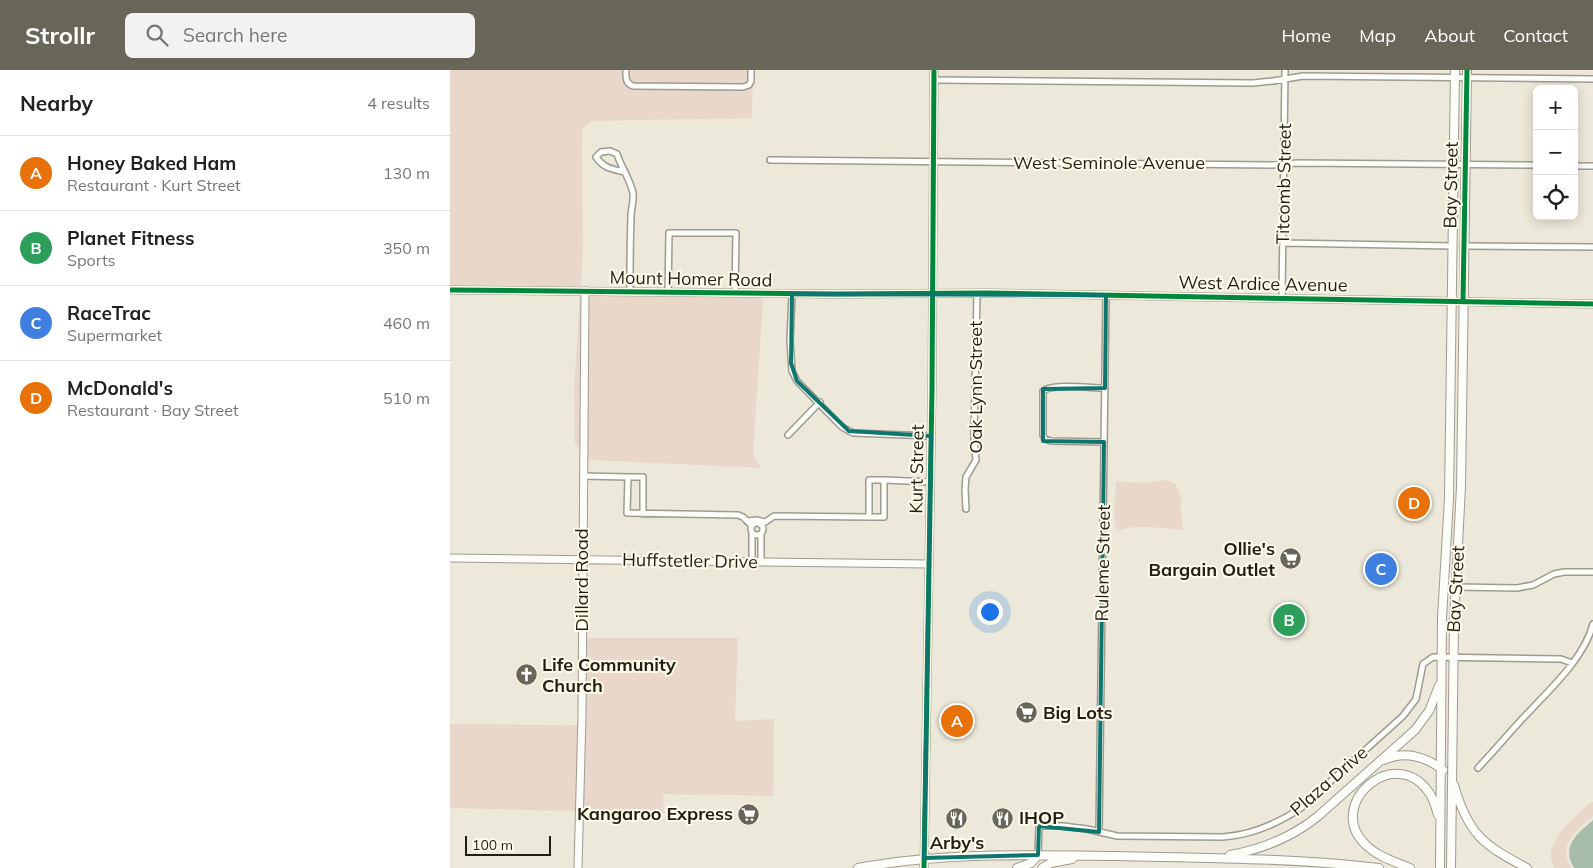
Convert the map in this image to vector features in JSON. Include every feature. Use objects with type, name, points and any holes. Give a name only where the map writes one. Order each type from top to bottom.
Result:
[{"type":"main road","name":"Bay Street","points":[[1440,868],[1443,596],[1448,529],[1453,246],[1451,164],[1455,74]]},
{"type":"main road","name":"Bay Street","points":[[1451,868],[1453,657],[1455,587],[1460,530],[1467,74]]},
{"type":"main road","points":[[1212,858],[1260,848],[1291,835],[1317,817],[1415,730],[1433,704],[1442,674]]},
{"type":"main road","points":[[1378,763],[1395,756],[1411,756],[1428,760],[1441,768],[1451,777],[1464,816],[1476,834],[1492,849],[1527,868]]},
{"type":"main road","points":[[1410,868],[1383,857],[1362,841],[1355,828],[1354,820],[1356,803],[1361,792],[1368,784],[1378,778],[1394,774],[1407,776],[1420,783],[1430,794],[1440,823]]},
{"type":"main road","points":[[858,868],[924,858],[966,855],[1212,858],[1318,862],[1379,868]]},
{"type":"main road","points":[[1017,868],[1031,863],[1038,855]]},
{"type":"main road","points":[[1042,868],[1051,863],[1086,856]]},
{"type":"street","points":[[626,70],[626,80],[628,84],[633,86],[743,87],[749,85],[751,81],[751,70]]},
{"type":"street","name":"Kurt Street","points":[[924,868],[932,436],[934,70]]},
{"type":"street","name":"Titcomb Street","points":[[1282,298],[1285,70]]},
{"type":"street","points":[[934,80],[1253,83],[1302,76],[1455,74],[1593,79]]},
{"type":"street","points":[[625,172],[611,170],[600,164],[596,158],[601,152],[610,151],[617,154],[625,172],[634,196],[631,213],[630,291]]},
{"type":"street","name":"West Seminole Avenue","points":[[770,160],[1533,165]]},
{"type":"street","points":[[1578,166],[1593,166]]},
{"type":"street","points":[[668,292],[669,233],[736,233],[735,293]]},
{"type":"street","points":[[1284,243],[1453,246]]},
{"type":"street","points":[[1464,246],[1593,248]]},
{"type":"street","name":"Mount Homer Road","points":[[450,290],[792,294],[933,293]]},
{"type":"street","name":"Dillard Road","points":[[578,868],[585,291]]},
{"type":"street","name":"West Ardice Avenue","points":[[933,293],[1593,304]]},
{"type":"street","name":"Oak Lynn Street","points":[[966,509],[966,478],[976,460],[974,440],[977,293]]},
{"type":"street","points":[[792,294],[790,342],[792,371],[798,381],[842,427],[853,433],[932,436]]},
{"type":"street","name":"Ruleme Street","points":[[1099,832],[1106,295]]},
{"type":"street","points":[[1104,442],[1051,441],[1045,439],[1043,435],[1043,391],[1056,387],[1105,388]]},
{"type":"street","points":[[788,434],[820,402]]},
{"type":"street","points":[[1450,405],[1462,406]]},
{"type":"street","points":[[583,476],[643,477],[643,514]]},
{"type":"street","points":[[628,477],[627,513],[738,515],[747,521],[752,526],[752,562]]},
{"type":"street","points":[[869,517],[869,480],[931,482]]},
{"type":"street","points":[[752,526],[763,524],[774,516],[884,518],[884,480]]},
{"type":"street","points":[[747,521],[757,520],[763,524]]},
{"type":"street","points":[[761,562],[763,524]]},
{"type":"street","points":[[1448,529],[1460,530]]},
{"type":"street","points":[[752,533],[755,535],[761,534]]},
{"type":"street","points":[[752,553],[761,554]]},
{"type":"street","name":"Huffstetler Drive","points":[[450,558],[929,564]]},
{"type":"street","points":[[1455,587],[1516,588],[1532,585],[1554,574],[1593,572]]},
{"type":"street","points":[[1478,768],[1553,688],[1590,638],[1593,624]]},
{"type":"street","name":"Plaza Drive","points":[[1099,832],[1117,836],[1227,836],[1258,830],[1282,820],[1301,808],[1403,716],[1416,699],[1423,664],[1428,659],[1442,657],[1561,659],[1572,663]]},
{"type":"street","points":[[1038,855],[1039,826],[1063,826],[1099,832]]},
{"type":"highlighted area","points":[[792,294],[1106,295],[1105,388],[1043,389],[1043,441],[1104,442],[1099,832],[1039,826],[1038,855],[924,858],[931,436],[849,431],[797,381],[791,363]]},
{"type":"shaded area","points":[[450,70],[753,70],[752,118],[591,121],[582,129],[583,249],[581,288],[450,286]]},
{"type":"shaded area","points":[[580,294],[582,294],[581,451],[575,444],[574,391]]},
{"type":"shaded area","points":[[588,295],[753,296],[763,300],[753,454],[761,468],[589,460],[586,458]]},
{"type":"shaded area","points":[[1166,480],[1176,484],[1181,499],[1183,530],[1139,527],[1123,529],[1117,532],[1114,517],[1116,481],[1143,483]]},
{"type":"shaded area","points":[[585,638],[738,638],[735,721],[774,719],[773,796],[663,794],[664,813],[582,811]]},
{"type":"shaded area","points":[[450,724],[578,725],[576,811],[450,808]]},
{"type":"shaded area","points":[[1593,802],[1593,816],[1575,832],[1568,845],[1566,852],[1571,868],[1555,868],[1551,859],[1551,850],[1555,841],[1569,823]]},
{"type":"shaded area","points":[[1593,820],[1593,868],[1574,868],[1570,860],[1570,846],[1581,830]]},
{"type":"cycle path","points":[[924,868],[932,389],[934,70]]},
{"type":"cycle path","points":[[1463,301],[1467,70]]},
{"type":"cycle path","points":[[450,290],[837,294],[988,293],[1593,304]]},
{"type":"place","name":"McDonald's","points":[[1414,503]]},
{"type":"place","name":"Ollie's Bargain Outlet","points":[[1291,559]]},
{"type":"place","name":"RaceTrac","points":[[1381,569]]},
{"type":"place","name":"Planet Fitness","points":[[1289,620]]},
{"type":"place","name":"Life Community Church","points":[[526,675]]},
{"type":"place","name":"Big Lots","points":[[1027,713]]},
{"type":"place","name":"Honey Baked Ham","points":[[957,721]]},
{"type":"place","name":"Kangaroo Express","points":[[749,814]]},
{"type":"place","name":"Arby's","points":[[957,818]]},
{"type":"place","name":"IHOP","points":[[1003,818]]}]
